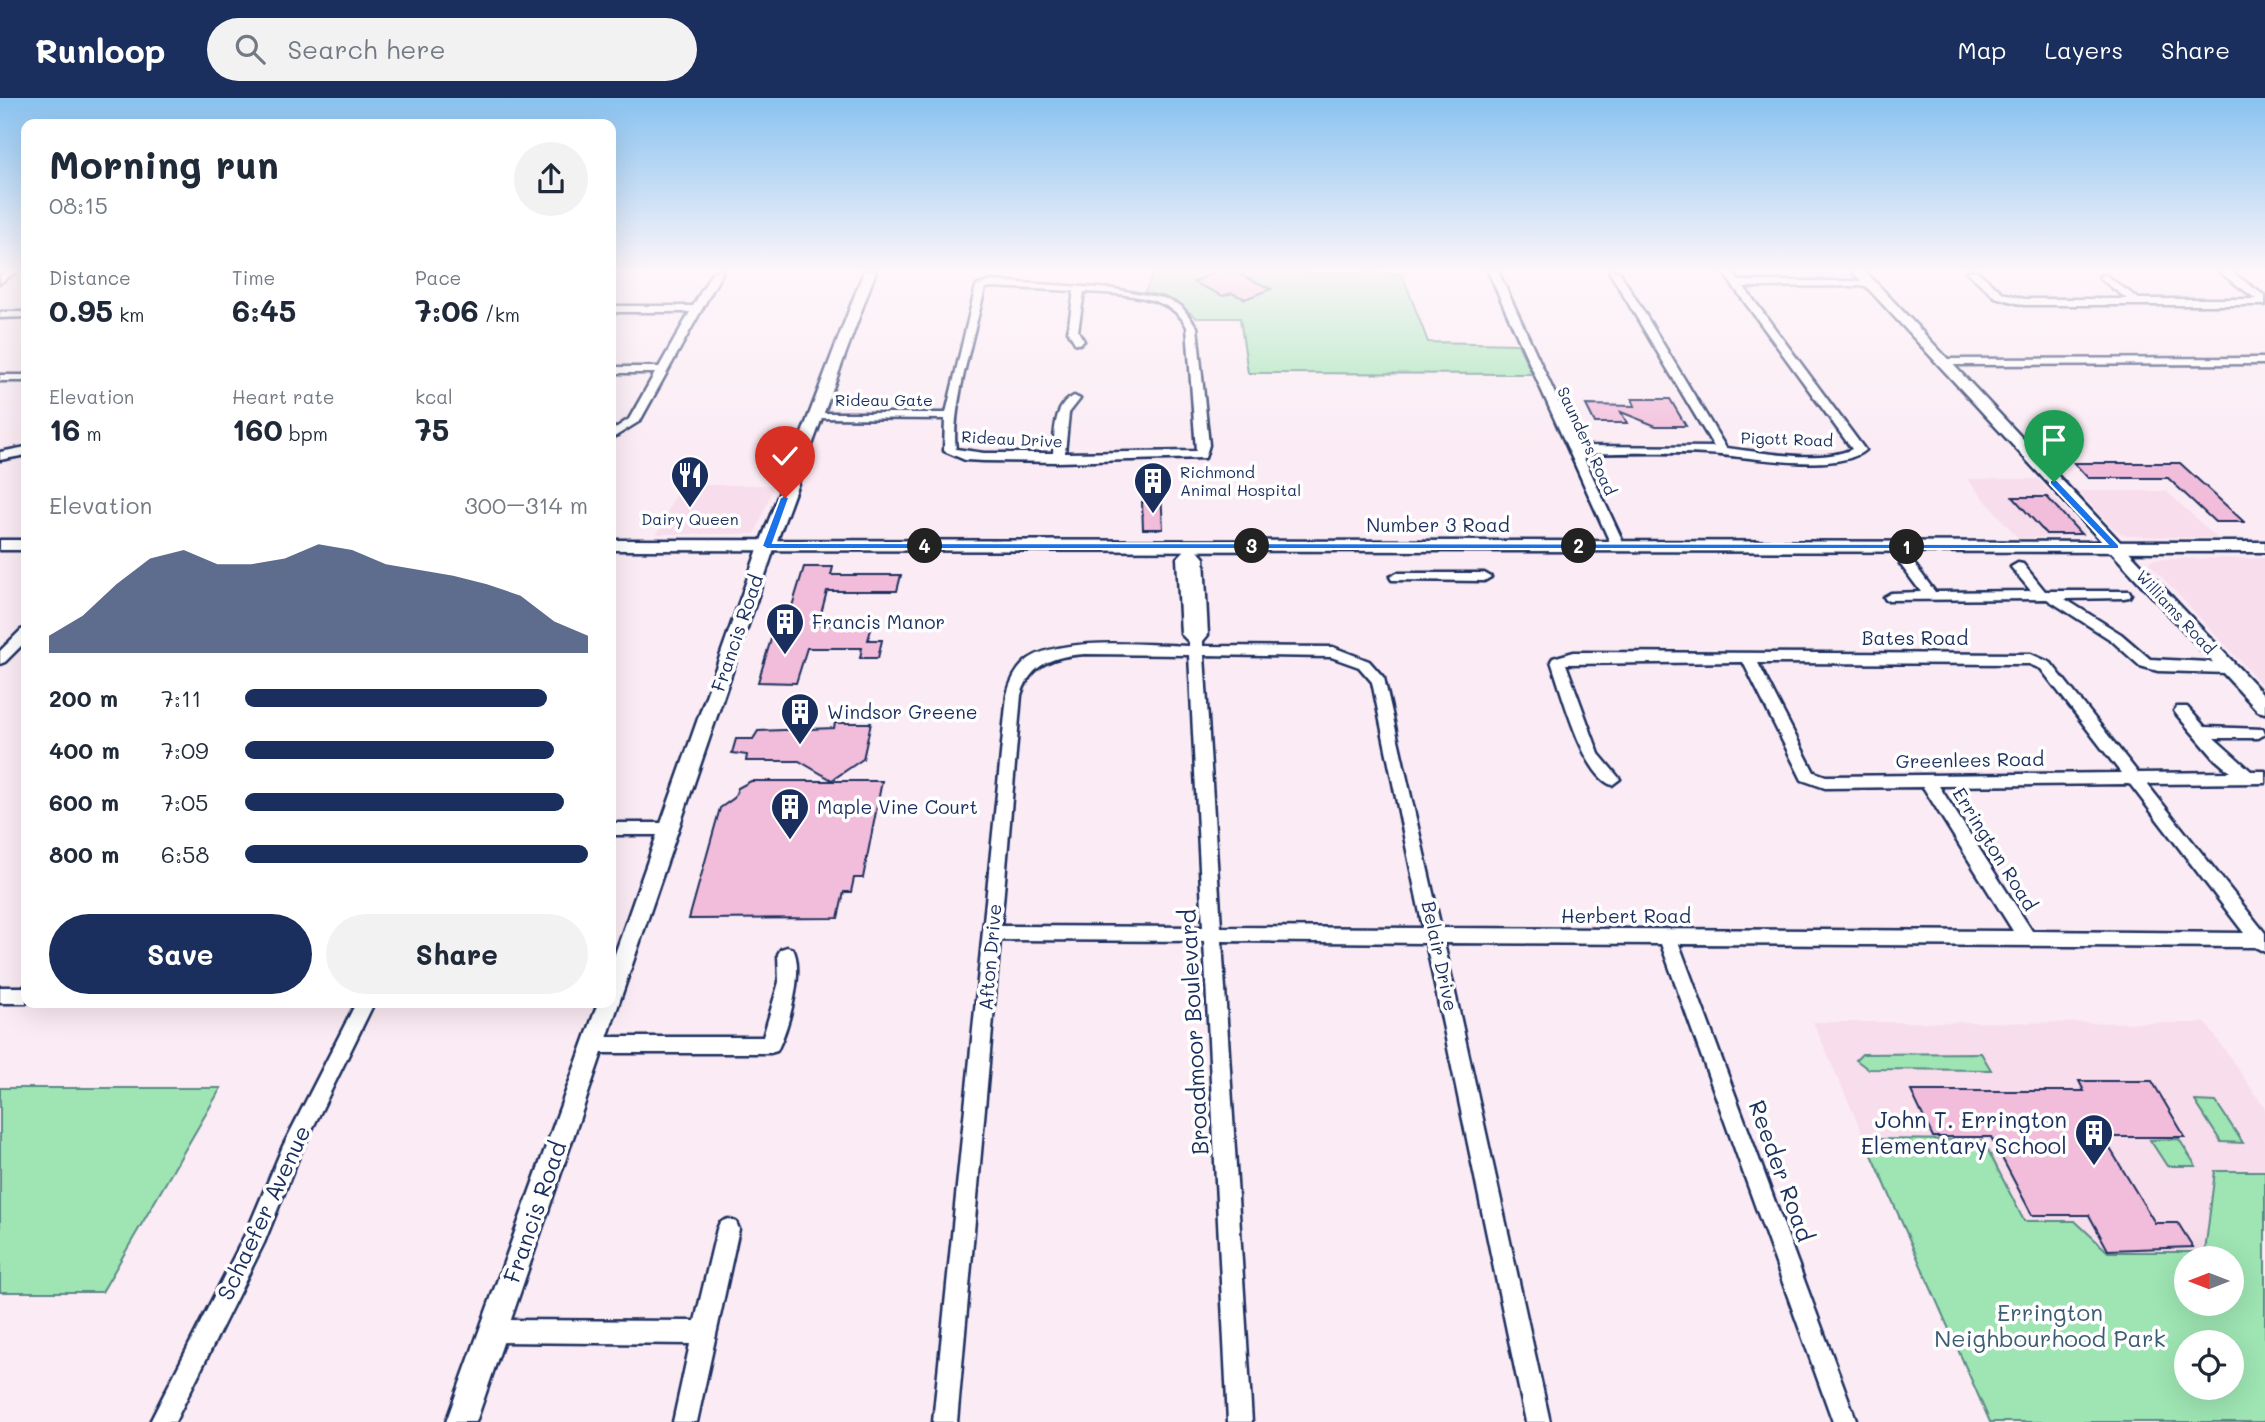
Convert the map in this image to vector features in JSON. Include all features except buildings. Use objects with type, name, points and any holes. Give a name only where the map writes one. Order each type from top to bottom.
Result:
[{"type":"main road","points":[[0,545],[21,545]]},
{"type":"main road","name":"Number 3 Road","points":[[616,545],[1191,549],[1618,546],[2265,547]]},
{"type":"street","points":[[616,433],[634,421],[684,333]]},
{"type":"street","name":"Francis Road","points":[[616,983],[767,546],[847,333]]},
{"type":"street","name":"Rideau Drive","points":[[970,333],[946,446],[954,453],[1058,458],[1136,453],[1200,455],[1203,444],[1193,333]]},
{"type":"street","points":[[1074,333],[1079,341]]},
{"type":"street","name":"Saunders Road","points":[[1521,333],[1618,546]]},
{"type":"street","points":[[1652,333],[1714,433],[1722,451]]},
{"type":"street","name":"Pigott Road","points":[[1573,450],[1722,451],[1763,457],[1853,455],[1859,450],[1772,333]]},
{"type":"street","name":"Williams Road","points":[[1916,333],[2265,708]]},
{"type":"street","points":[[1943,362],[2265,361]]},
{"type":"street","points":[[616,370],[663,370]]},
{"type":"street","points":[[0,378],[21,378]]},
{"type":"street","points":[[1058,458],[1063,412],[1074,399]]},
{"type":"street","name":"Rideau Gate","points":[[817,416],[951,416]]},
{"type":"street","points":[[0,456],[21,453]]},
{"type":"street","name":"Broadmoor Boulevard","points":[[1191,549],[1184,558],[1188,634],[1196,645],[1240,1422]]},
{"type":"street","points":[[1907,564],[1931,597]]},
{"type":"street","points":[[2018,567],[2046,596],[2116,637],[2146,663],[2228,668]]},
{"type":"street","points":[[1397,577],[1484,578]]},
{"type":"street","points":[[1891,597],[2124,594]]},
{"type":"street","points":[[0,659],[21,638]]},
{"type":"street","name":"Afton Drive","points":[[945,1422],[1014,695],[1023,670],[1039,658],[1062,651],[1196,645]]},
{"type":"street","name":"Belair Drive","points":[[1196,645],[1333,652],[1356,659],[1371,670],[1384,698],[1538,1422]]},
{"type":"street","name":"Bates Road","points":[[1612,779],[1592,756],[1558,661],[1574,657],[2031,659],[2046,666],[2262,944]]},
{"type":"street","name":"Greenlees Road","points":[[1748,658],[1808,776],[1825,782],[2265,777]]},
{"type":"street","points":[[2182,711],[2247,777]]},
{"type":"street","points":[[2201,733],[2258,733]]},
{"type":"street","name":"Errington Road","points":[[1928,782],[2027,939]]},
{"type":"street","points":[[616,829],[669,829]]},
{"type":"street","name":"Herbert Road","points":[[992,933],[2027,939],[2262,944]]},
{"type":"street","name":"Reeder Road","points":[[1668,938],[1845,1422]]},
{"type":"street","points":[[594,1045],[770,1045],[788,982],[787,954]]},
{"type":"street","points":[[0,995],[21,995]]},
{"type":"street","name":"Schaefer Avenue","points":[[162,1422],[256,1236],[290,1153],[362,1008]]},
{"type":"street","name":"Francis Road","points":[[461,1422],[607,1008]]},
{"type":"street","points":[[685,1422],[728,1229]]},
{"type":"street","points":[[493,1331],[705,1333]]},
{"type":"shaded area","points":[[1967,479],[2038,479],[2085,531],[2085,536],[2018,538]]},
{"type":"shaded area","points":[[680,485],[774,485],[755,534],[657,534]]},
{"type":"shaded area","points":[[2078,491],[2166,491],[2217,538],[2127,536],[2114,529]]},
{"type":"shaded area","points":[[2265,558],[2265,688],[2148,562],[2154,559]]},
{"type":"shaded area","points":[[1813,1022],[2206,1023],[2265,1108],[2265,1171],[2215,1171],[2206,1246],[2174,1246],[2174,1252],[2108,1252],[2075,1221],[2024,1221],[1983,1140],[1865,1139]]},
{"type":"green space","points":[[1242,333],[1424,333],[1428,342],[1518,344],[1532,374],[1248,373]]},
{"type":"green space","points":[[1981,1053],[1991,1070],[1868,1069],[1856,1060],[1862,1054]]},
{"type":"green space","points":[[0,1088],[221,1088],[102,1292],[0,1292]]},
{"type":"green space","points":[[2195,1101],[2216,1102],[2243,1143],[2221,1142]]},
{"type":"green space","name":"Errington Neighbourhood Park","points":[[1865,1139],[1983,1140],[2024,1221],[2075,1221],[2108,1252],[2174,1252],[2174,1316],[2244,1316],[2244,1246],[2206,1246],[2215,1171],[2265,1171],[2265,1422],[1990,1422]]},
{"type":"green space","points":[[2179,1139],[2196,1166],[2167,1166],[2150,1140]]},
{"type":"place","name":"Dairy Queen","points":[[690,509]]},
{"type":"place","name":"Richmond Animal Hospital","points":[[1153,515]]},
{"type":"place","name":"Francis Manor","points":[[785,656]]},
{"type":"place","name":"Windsor Greene","points":[[800,746]]},
{"type":"place","name":"Maple Vine Court","points":[[790,841]]},
{"type":"place","name":"John T. Errington Elementary School","points":[[2094,1167]]},
{"type":"route","points":[[785,498],[767,546],[2115,547],[2054,482]]}]
